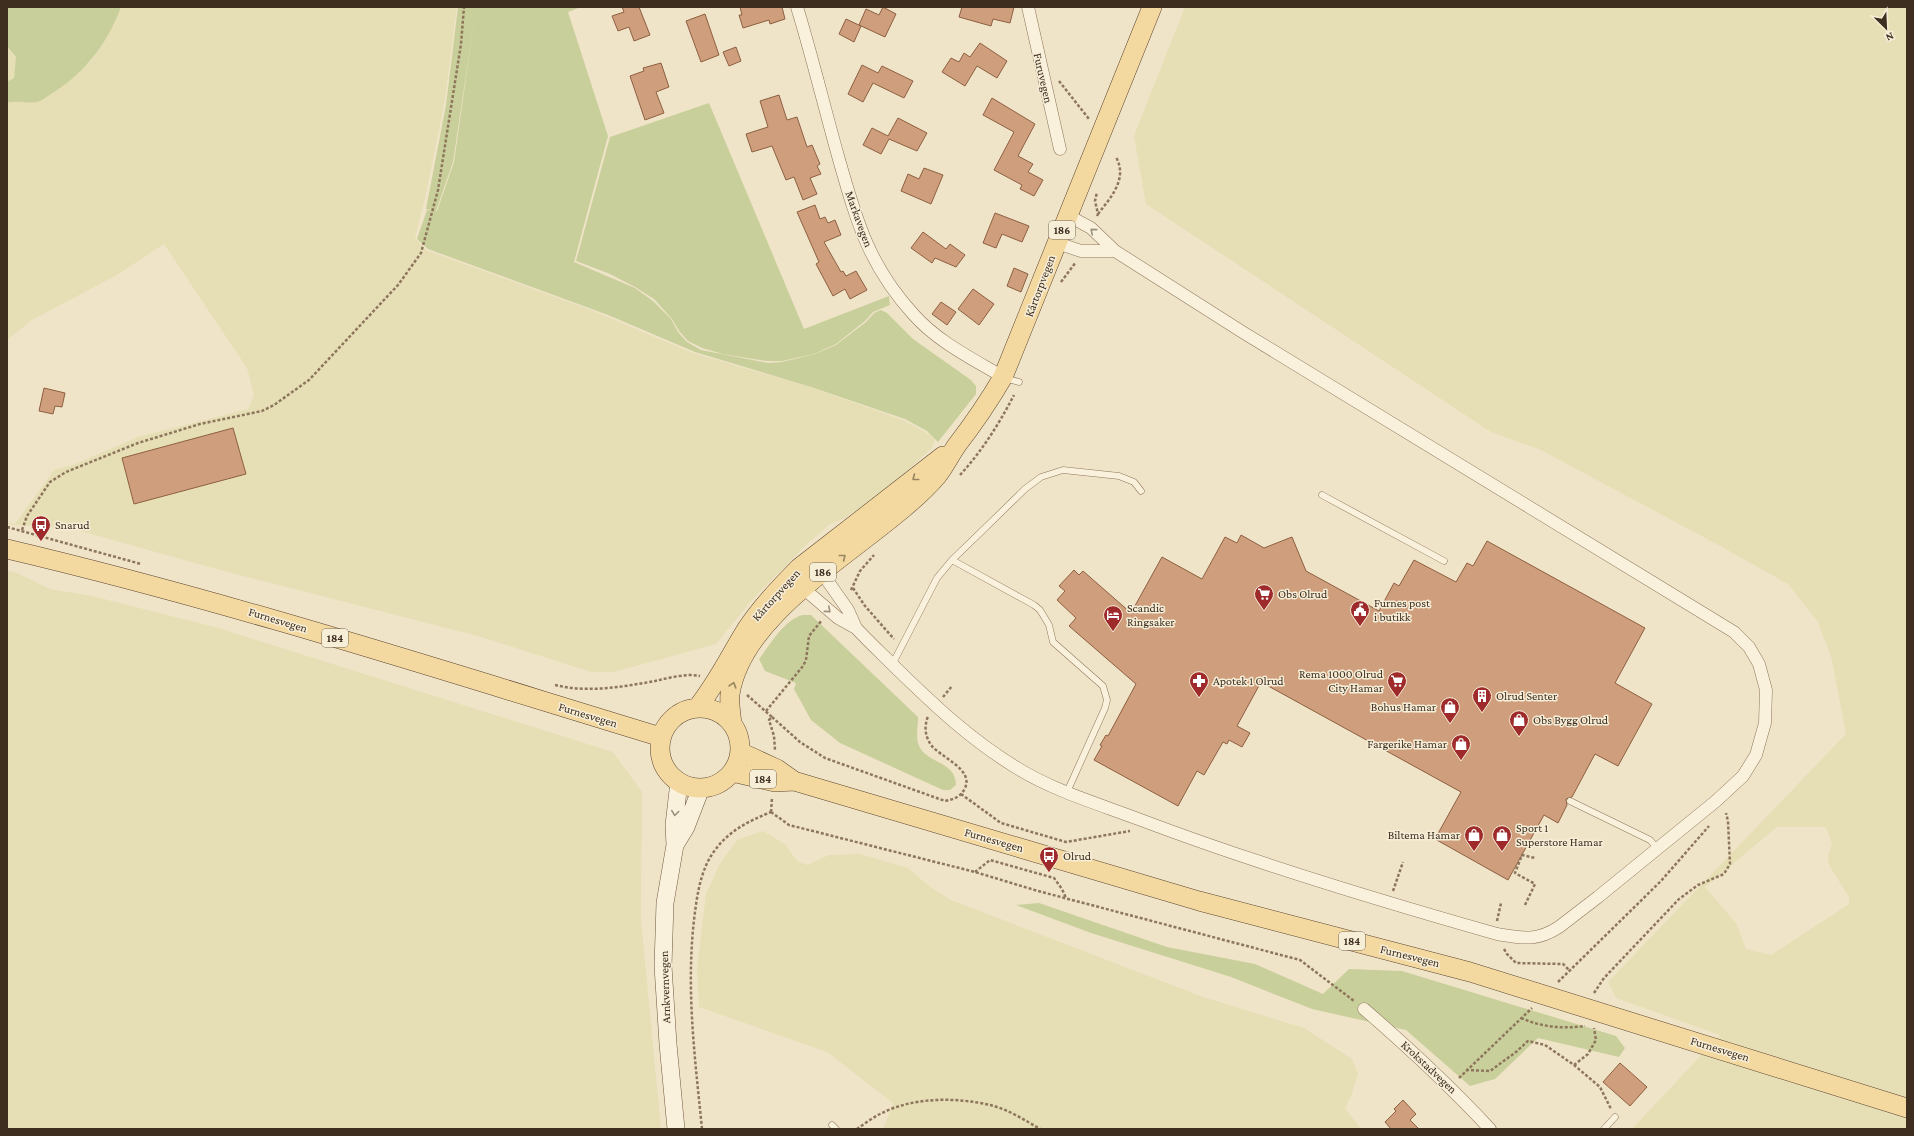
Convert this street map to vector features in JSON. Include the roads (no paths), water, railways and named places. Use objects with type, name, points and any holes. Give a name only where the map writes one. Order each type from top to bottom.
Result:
[{"type":"main road","name":"Kårtorpvegen","points":[[732,724],[729,704],[736,675],[744,658],[767,623],[807,575],[957,446],[1011,380],[1067,215],[1152,7]]},
{"type":"main road","name":"Furnesvegen","points":[[7,549],[259,614],[661,737]]},
{"type":"main road","name":"Kårtorpvegen","points":[[697,708],[711,690],[746,630],[762,608],[779,588],[807,575]]},
{"type":"main road","points":[[661,737],[668,724],[678,714],[697,708],[717,711],[732,724],[740,742],[740,752]]},
{"type":"main road","name":"184","points":[[661,737],[660,754],[662,763],[666,770],[679,782],[686,786],[701,788],[718,784],[732,772],[740,752]]},
{"type":"main road","name":"Furnesvegen","points":[[740,752],[777,769],[794,781],[1199,901],[1470,972],[1907,1108]]},
{"type":"main road","name":"Furnesvegen","points":[[732,772],[775,782],[794,781]]},
{"type":"main road","points":[[675,845],[674,825],[679,782]]},
{"type":"main road","points":[[675,845],[686,827],[701,788]]},
{"type":"main road","name":"Arnkvernvegen","points":[[675,845],[665,903],[663,966],[667,1037],[676,1129]]},
{"type":"street","name":"Markavegen","points":[[797,7],[851,202],[874,261],[885,280],[914,316],[954,347],[1011,380]]},
{"type":"street","name":"Furuvegen","points":[[1028,7],[1041,71],[1060,149]]},
{"type":"street","points":[[807,575],[838,618],[856,628],[935,707],[985,747],[1018,769],[1067,792],[1213,846],[1308,878],[1493,933],[1524,938],[1536,938],[1548,934],[1658,849],[1743,776],[1756,755],[1766,723],[1766,690],[1759,664],[1749,647],[1734,632],[1250,337],[1115,252],[1091,228],[1067,215]]},
{"type":"street","points":[[1057,243],[1081,251],[1115,252]]},
{"type":"street","points":[[807,575],[848,610],[856,628]]},
{"type":"street","name":"Krokstadvegen","points":[[1364,1009],[1416,1054],[1490,1129]]},
{"type":"lane","points":[[892,664],[937,578],[952,560],[1025,490],[1041,477],[1063,470],[1119,476],[1134,482],[1141,491]]},
{"type":"lane","points":[[1322,495],[1444,562]]},
{"type":"lane","points":[[952,560],[1034,605],[1049,625],[1053,642],[1103,686],[1107,700],[1106,708],[1067,792]]},
{"type":"lane","points":[[1570,801],[1650,840],[1658,849]]},
{"type":"lane","points":[[1604,1129],[1616,1118]]},
{"type":"place","name":"Snarud","points":[[41,542]]},
{"type":"place","name":"Obs Olrud","points":[[1264,611]]},
{"type":"place","name":"Furnes post i butikk","points":[[1360,627]]},
{"type":"place","name":"Scandic Ringsaker","points":[[1113,632]]},
{"type":"place","name":"Apotek 1 Olrud","points":[[1199,698]]},
{"type":"place","name":"Rema 1000 Olrud City Hamar","points":[[1397,698]]},
{"type":"place","name":"Olrud Senter","points":[[1482,713]]},
{"type":"place","name":"Bohus Hamar","points":[[1450,724]]},
{"type":"place","name":"Obs Bygg Olrud","points":[[1519,737]]},
{"type":"place","name":"Fargerike Hamar","points":[[1461,761]]},
{"type":"place","name":"Biltema Hamar","points":[[1474,852]]},
{"type":"place","name":"Sport 1 Superstore Hamar","points":[[1502,852]]},
{"type":"place","name":"Olrud","points":[[1049,873]]}]
